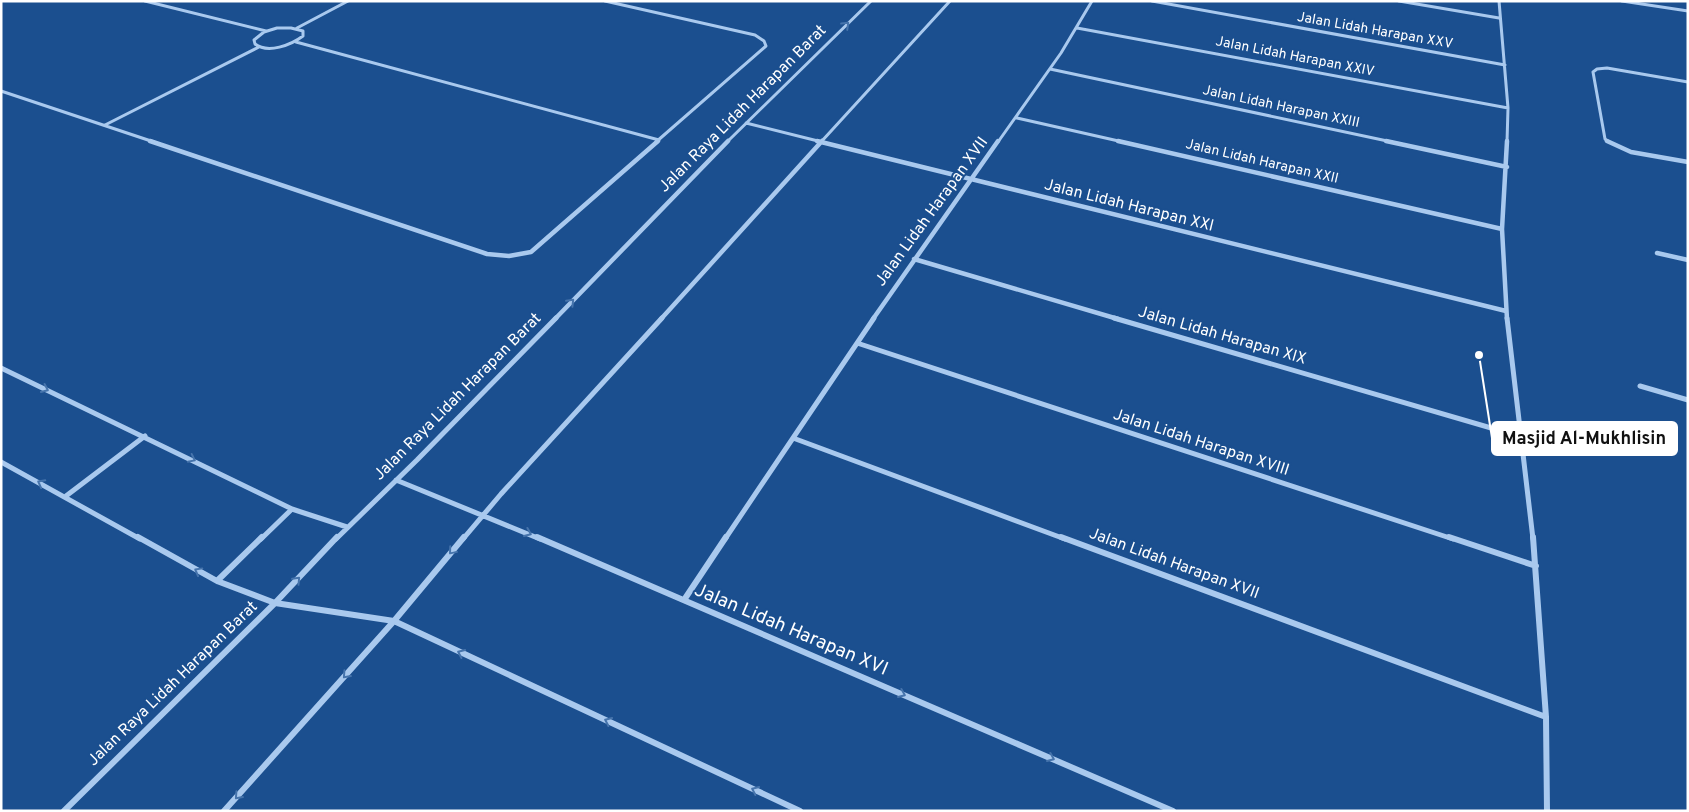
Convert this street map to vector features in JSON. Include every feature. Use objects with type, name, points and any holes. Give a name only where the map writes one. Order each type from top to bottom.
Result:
[{"type":"street","points":[[145,1],[266,31]]},
{"type":"street","points":[[296,28],[348,1]]},
{"type":"street","points":[[1,91],[487,254],[509,256],[531,252],[766,46],[761,38],[755,36],[605,1]]},
{"type":"street","name":"Jalan Raya Lidah Harapan Barat","points":[[64,811],[275,603],[347,527],[396,480],[746,123],[871,1]]},
{"type":"street","points":[[224,811],[394,621],[483,514],[950,1]]},
{"type":"street","name":"Jalan Lidah Harapan XVII","points":[[684,600],[914,259],[1017,118],[1078,28],[1092,1]]},
{"type":"street","name":"Jalan Lidah Harapan XXV","points":[[1152,1],[1505,65]]},
{"type":"street","points":[[1399,1],[1499,18]]},
{"type":"street","points":[[1499,1],[1508,108],[1507,167],[1502,229],[1506,311],[1536,566],[1546,717],[1548,811]]},
{"type":"street","points":[[1622,1],[1688,11]]},
{"type":"street","points":[[282,27],[296,28],[303,31],[303,36],[296,42],[270,48],[255,44],[254,40],[266,31],[282,27]]},
{"type":"street","name":"Jalan Lidah Harapan XXIV","points":[[1078,28],[1508,108]]},
{"type":"street","points":[[296,42],[659,140]]},
{"type":"street","points":[[104,126],[259,46]]},
{"type":"street","points":[[1688,82],[1607,68],[1597,68],[1593,72],[1605,139],[1610,144],[1622,149],[1688,162]]},
{"type":"street","name":"Jalan Lidah Harapan XXIII","points":[[1050,69],[1507,167]]},
{"type":"street","name":"Jalan Lidah Harapan XXII","points":[[1017,118],[1502,229]]},
{"type":"street","name":"Jalan Lidah Harapan XXI","points":[[746,123],[970,180],[1506,311]]},
{"type":"street","points":[[1657,253],[1688,260]]},
{"type":"street","name":"Jalan Lidah Harapan XIX","points":[[914,259],[1522,437]]},
{"type":"street","name":"Jalan Lidah Harapan XVIII","points":[[857,343],[1536,566]]},
{"type":"street","points":[[1,368],[146,436],[292,509],[347,527]]},
{"type":"street","points":[[1640,386],[1688,400]]},
{"type":"street","points":[[66,496],[146,436]]},
{"type":"street","name":"Jalan Lidah Harapan XVII","points":[[793,438],[1546,717]]},
{"type":"street","points":[[1,462],[66,496],[217,581],[275,603],[394,621],[800,811]]},
{"type":"street","name":"Jalan Lidah Harapan XVI","points":[[396,480],[483,514],[1173,811]]},
{"type":"street","points":[[217,581],[292,509]]},
{"type":"place","name":"Masjid Al-Mukhlisin","points":[[1479,355]]}]
